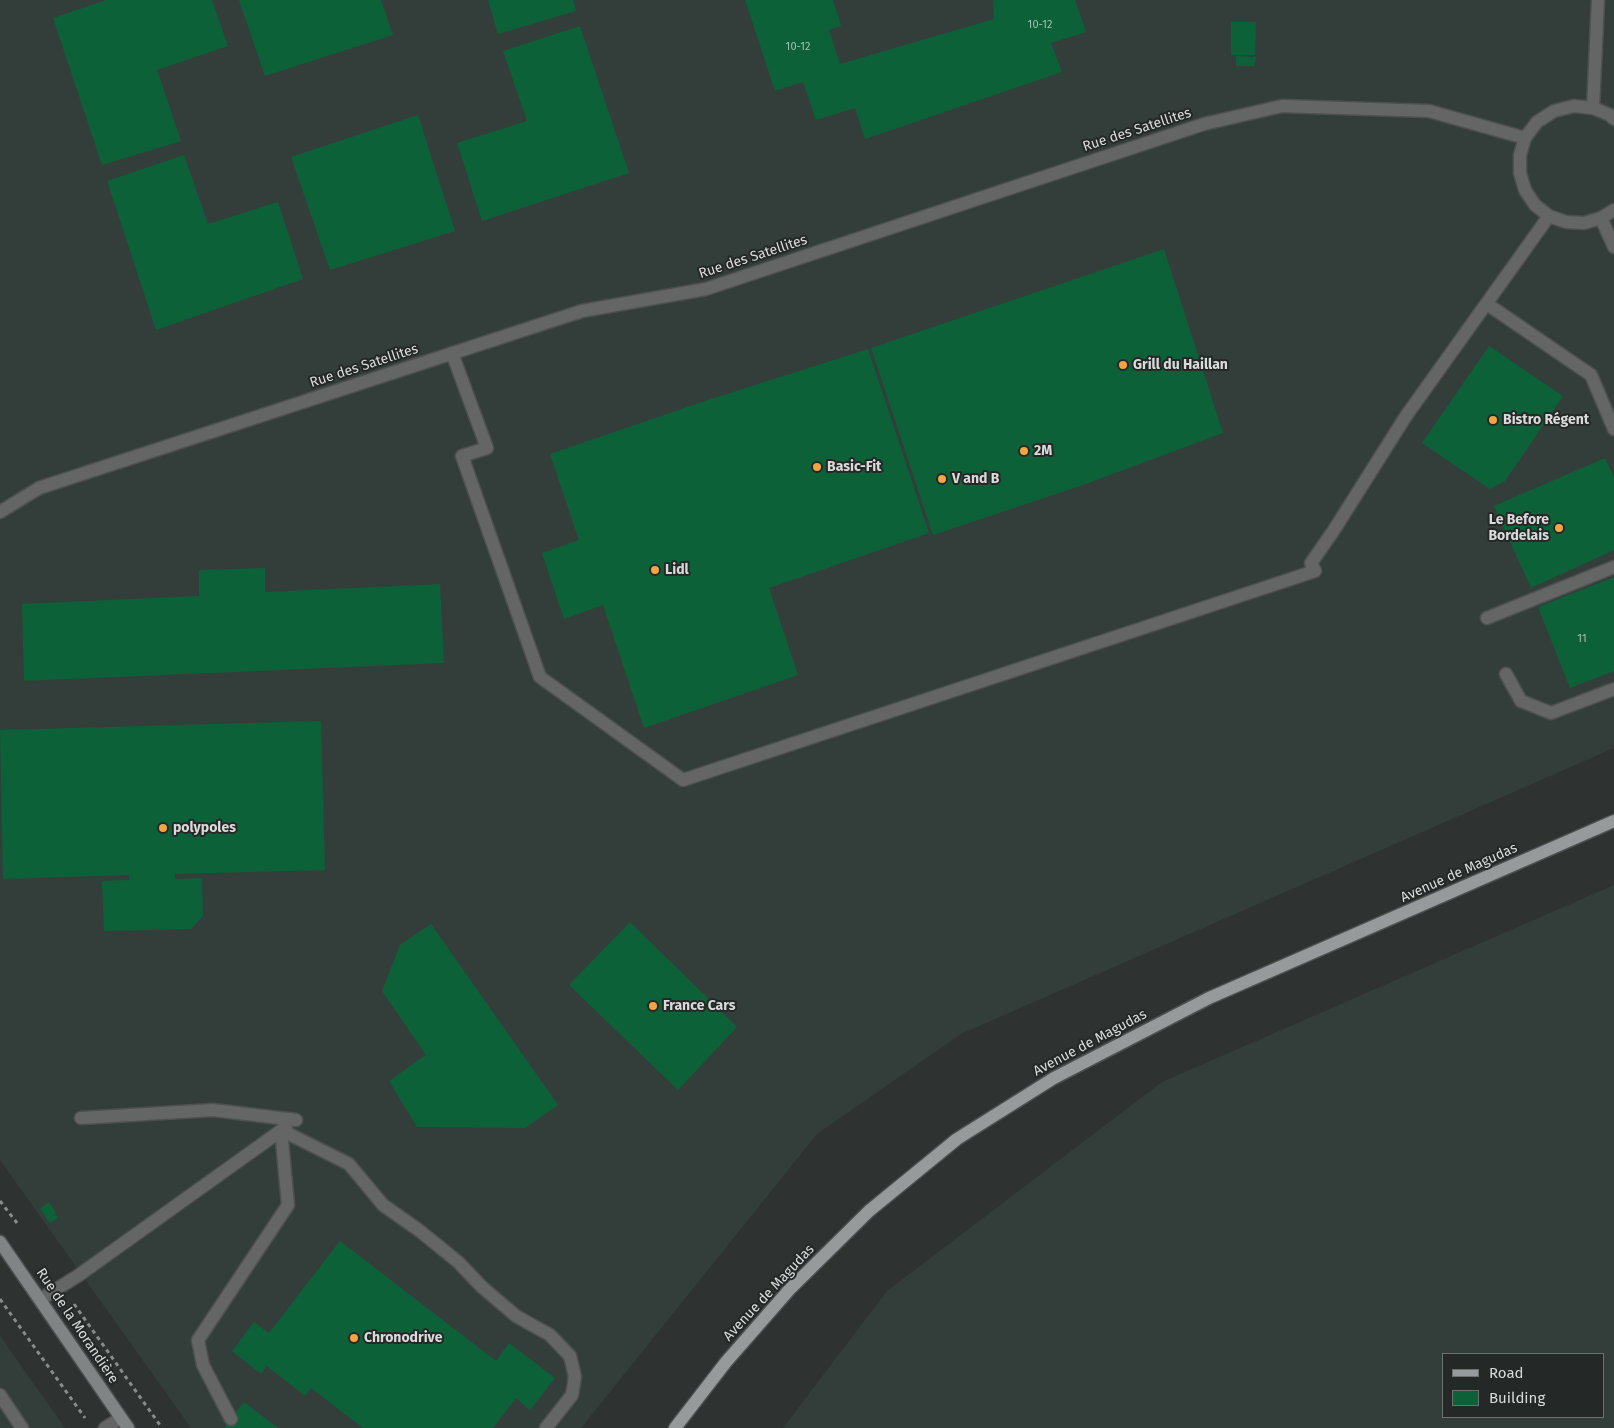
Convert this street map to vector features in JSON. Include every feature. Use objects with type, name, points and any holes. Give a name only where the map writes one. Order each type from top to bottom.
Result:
[{"type":"main road","name":"Avenue de Magudas","points":[[675,1428],[726,1362],[789,1290],[868,1212],[957,1139],[1054,1078],[1209,998],[1614,822]]},
{"type":"street","points":[[1593,108],[1598,0]]},
{"type":"street","name":"Rue des Satellites","points":[[0,512],[39,488],[582,311],[706,289],[1204,124],[1282,106],[1429,111],[1525,138]]},
{"type":"street","points":[[1614,119],[1610,115],[1593,108],[1574,106],[1554,111],[1537,122],[1525,138],[1520,155],[1520,173],[1525,190],[1535,205],[1549,216],[1566,222],[1584,223],[1601,218],[1614,210]]},
{"type":"street","points":[[452,353],[487,448],[462,456],[540,677],[683,780],[1315,571],[1311,562],[1334,530],[1406,416],[1549,216]]},
{"type":"street","points":[[1601,218],[1614,247]]},
{"type":"street","points":[[1487,304],[1591,375],[1614,429]]},
{"type":"street","points":[[1487,618],[1614,567]]},
{"type":"street","points":[[1506,674],[1521,701],[1551,712],[1614,689]]},
{"type":"street","points":[[41,1299],[79,1275],[296,1120],[213,1110],[81,1118]]},
{"type":"street","points":[[281,1130],[349,1164],[382,1205],[420,1231],[458,1262],[482,1287],[516,1316],[550,1335],[570,1356],[575,1377],[572,1395],[546,1428]]},
{"type":"street","points":[[231,1419],[203,1365],[198,1340],[288,1205],[281,1130]]},
{"type":"street","name":"Rue de la Morandière","points":[[0,1242],[41,1299],[124,1423]]},
{"type":"street","points":[[0,1395],[22,1428]]},
{"type":"street","points":[[105,1428],[124,1423]]},
{"type":"path","points":[[0,1299],[88,1422]]},
{"type":"shaded area","points":[[0,0],[1614,0],[1614,748],[961,1034],[817,1134],[581,1428],[191,1428],[0,1160]]},
{"type":"shaded area","points":[[1614,885],[1614,1428],[783,1428],[887,1291],[1162,1082]]},
{"type":"shaded area","points":[[0,1336],[65,1428],[0,1428]]},
{"type":"building","points":[[106,0],[212,0],[228,46],[157,70],[181,141],[102,165],[53,18]]},
{"type":"building","points":[[239,0],[381,0],[393,35],[265,76]]},
{"type":"building","points":[[488,0],[573,0],[576,11],[498,34]]},
{"type":"building","points":[[745,0],[833,0],[841,26],[829,30],[840,64],[994,19],[993,0],[1075,0],[1086,32],[1051,43],[1062,72],[865,139],[855,108],[816,120],[803,82],[775,91]]},
{"type":"building","points":[[1231,22],[1256,22],[1255,55],[1231,55]]},
{"type":"building","points":[[580,26],[629,173],[482,221],[457,143],[527,121],[503,51]]},
{"type":"building","points":[[1236,56],[1256,57],[1255,66],[1236,66]]},
{"type":"building","points":[[418,115],[455,231],[330,270],[291,157]]},
{"type":"building","points":[[184,155],[208,224],[278,202],[303,279],[156,330],[107,181]]},
{"type":"building","points":[[1164,249],[1223,433],[1083,485],[933,535],[871,348]]},
{"type":"building","name":"Bistro Régent","points":[[1489,346],[1563,396],[1505,481],[1490,489],[1422,443]]},
{"type":"building","points":[[868,349],[929,533],[769,588],[798,675],[644,728],[603,605],[564,619],[542,553],[579,540],[550,454],[705,401]]},
{"type":"building","name":"Le Before Bordelais","points":[[1605,458],[1614,477],[1614,550],[1531,588],[1494,506]]},
{"type":"building","points":[[265,568],[265,592],[440,584],[444,663],[24,681],[22,604],[199,596],[199,570]]},
{"type":"building","points":[[1614,577],[1614,671],[1570,688],[1538,607]]},
{"type":"building","name":"polypoles","points":[[321,721],[325,870],[175,874],[175,879],[202,878],[203,916],[191,929],[104,931],[102,881],[129,880],[129,875],[3,879],[0,730]]},
{"type":"building","name":"France Cars","points":[[630,922],[737,1027],[678,1090],[569,985]]},
{"type":"building","points":[[431,924],[558,1105],[525,1128],[417,1127],[389,1081],[426,1055],[382,991],[400,945]]},
{"type":"building","points":[[49,1202],[56,1213],[50,1217],[56,1214],[58,1218],[50,1223],[40,1209]]},
{"type":"building","name":"Chronodrive","points":[[340,1241],[496,1361],[509,1343],[555,1378],[530,1410],[516,1398],[493,1428],[363,1428],[311,1388],[305,1396],[267,1366],[261,1374],[232,1351],[254,1322],[269,1333]]},
{"type":"building","points":[[244,1402],[278,1428],[224,1428]]},
{"type":"place","name":"Grill du Haillan","points":[[1123,365]]},
{"type":"place","name":"Bistro Régent","points":[[1493,420]]},
{"type":"place","name":"2M","points":[[1024,451]]},
{"type":"place","name":"Basic-Fit","points":[[817,467]]},
{"type":"place","name":"V and B","points":[[942,479]]},
{"type":"place","name":"Le Before Bordelais","points":[[1559,528]]},
{"type":"place","name":"Lidl","points":[[655,570]]},
{"type":"place","name":"polypoles","points":[[163,828]]},
{"type":"place","name":"France Cars","points":[[653,1006]]},
{"type":"place","name":"Chronodrive","points":[[354,1338]]}]
